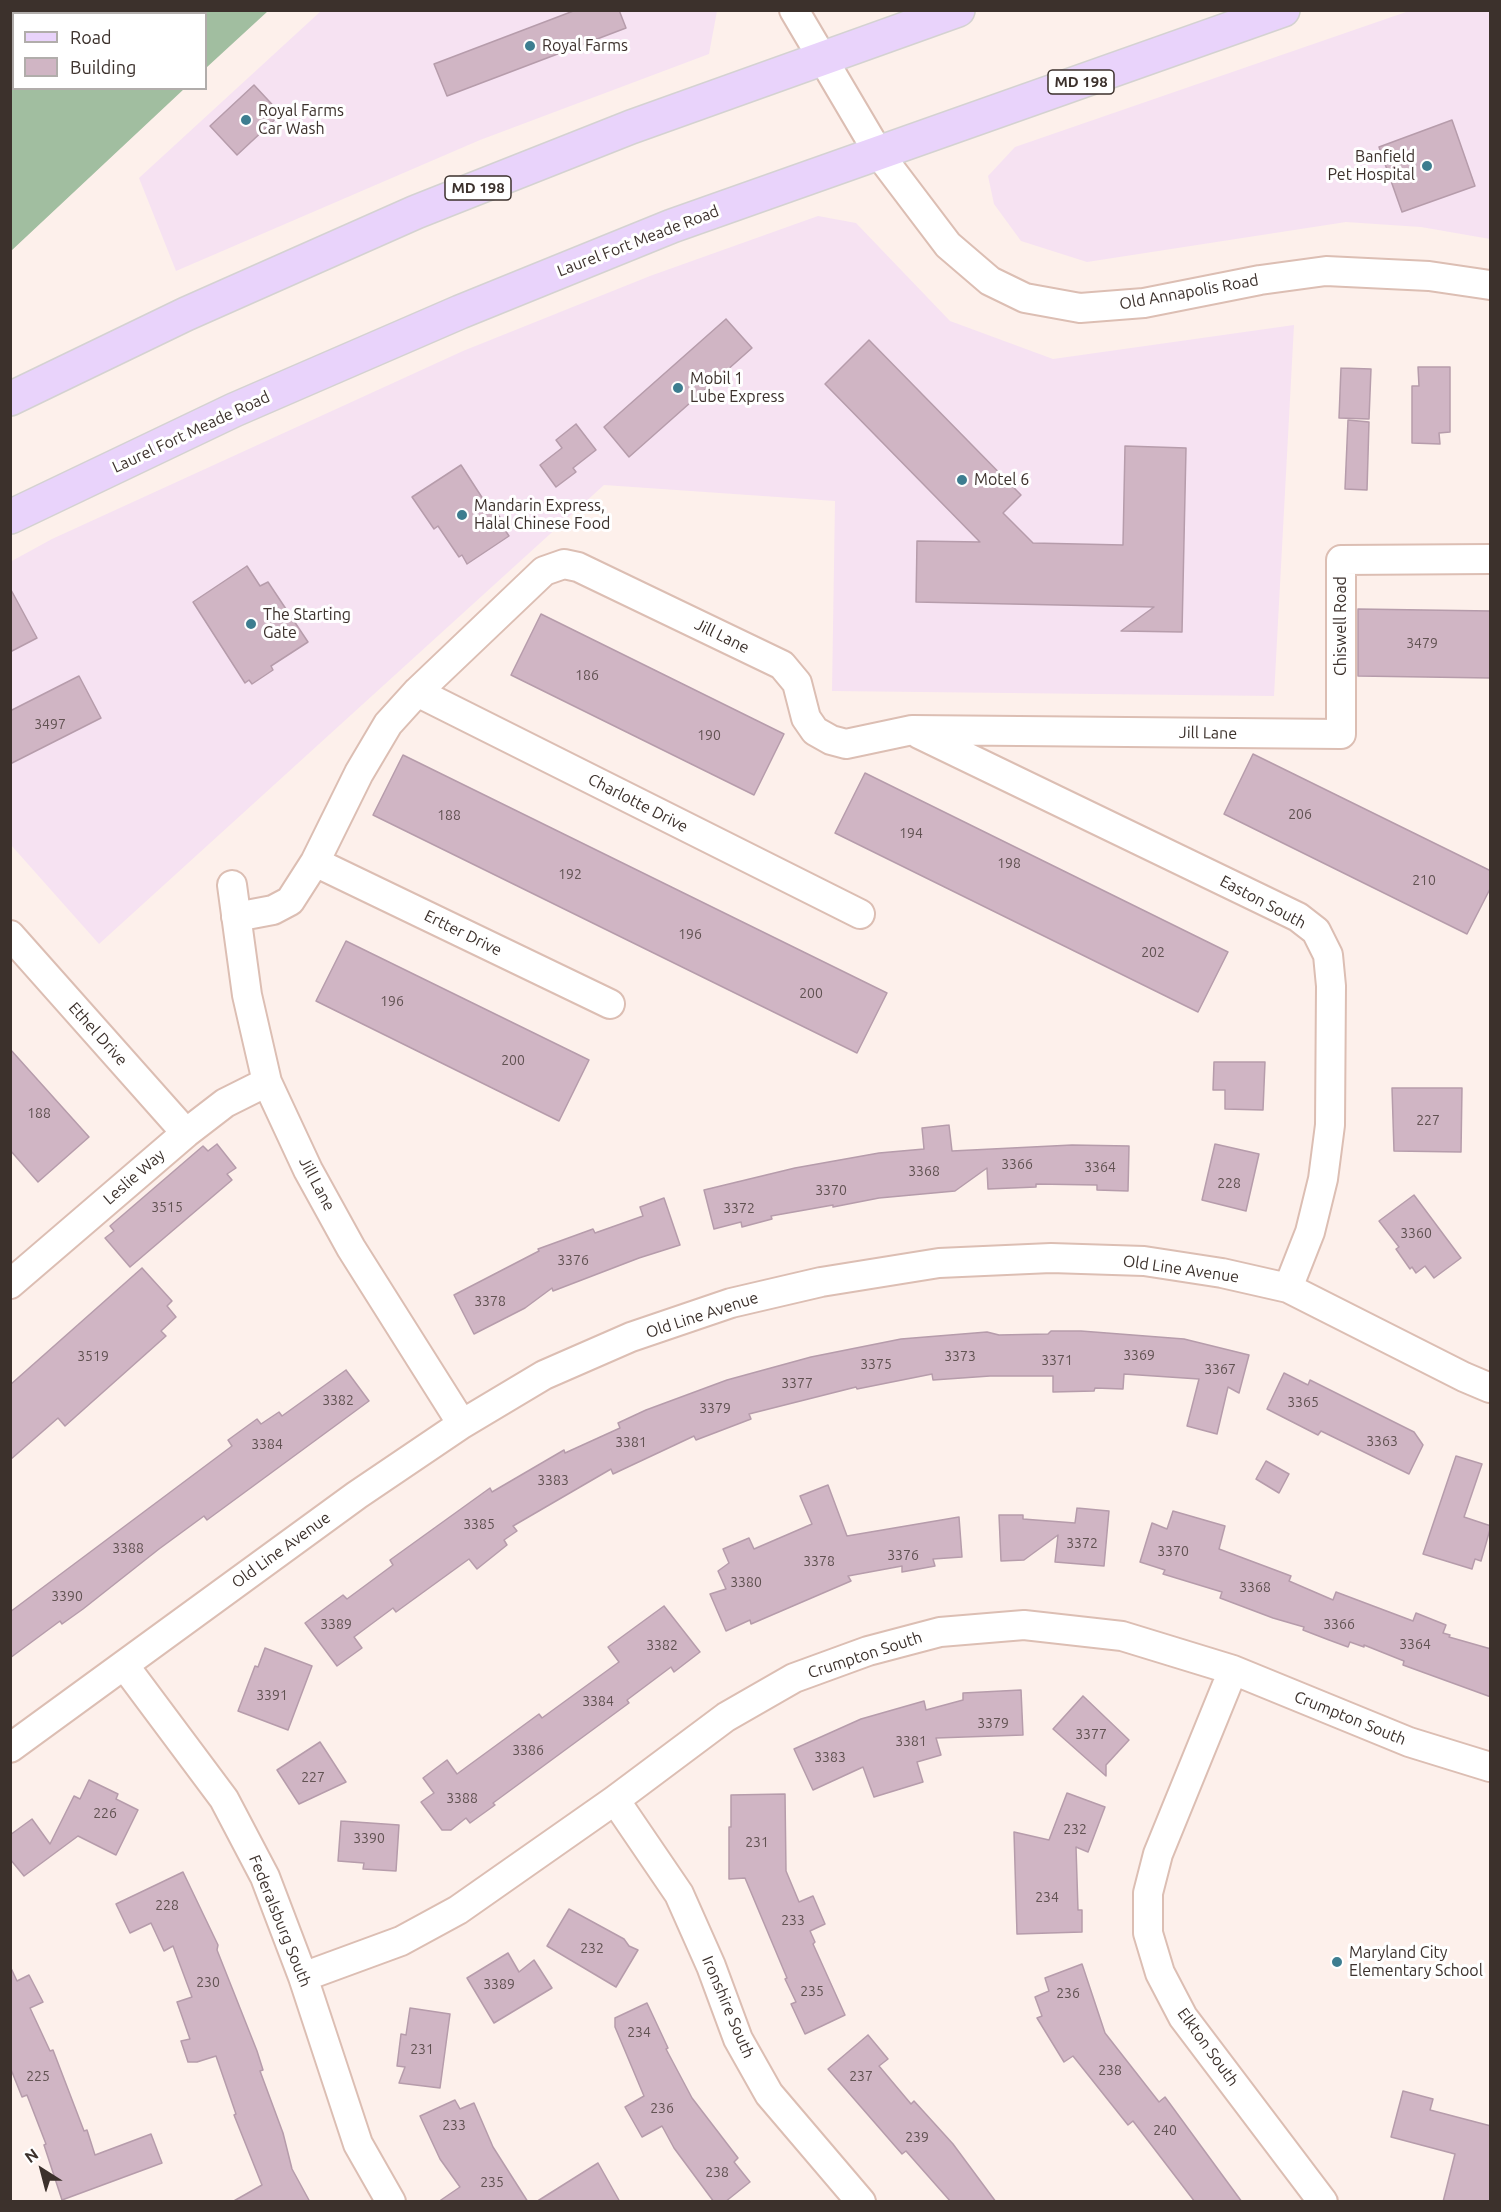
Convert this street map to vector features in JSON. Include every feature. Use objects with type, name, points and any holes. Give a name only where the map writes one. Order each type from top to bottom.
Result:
[{"type":"main road","name":"MD 198","points":[[10,399],[186,314],[416,212],[631,127],[958,10]]},
{"type":"main road","name":"Laurel Fort Meade Road","points":[[10,518],[234,410],[460,312],[672,226],[1283,10]]},
{"type":"street","name":"Old Annapolis Road","points":[[795,10],[879,154],[948,245],[990,281],[1025,298],[1080,308],[1144,303],[1260,280],[1326,271],[1430,276],[1491,285]]},
{"type":"street","name":"Chiswell Road","points":[[1341,734],[1341,560],[1491,559]]},
{"type":"street","name":"Jill Lane","points":[[236,917],[273,910],[290,901],[315,862],[359,773],[388,724],[417,692],[544,571],[564,564],[578,567],[782,665],[797,683],[806,718],[814,731],[831,740],[846,744],[912,730],[1341,734]]},
{"type":"street","name":"Charlotte Drive","points":[[417,692],[860,914]]},
{"type":"street","name":"Easton South","points":[[912,730],[1298,917],[1316,930],[1328,955],[1331,986],[1330,1125],[1323,1179],[1310,1232],[1288,1288]]},
{"type":"street","name":"Ertter Drive","points":[[315,862],[610,1004]]},
{"type":"street","name":"Jill Lane","points":[[232,885],[247,995],[267,1082],[308,1170],[351,1248],[462,1424]]},
{"type":"street","name":"Ethel Drive","points":[[10,935],[186,1133]]},
{"type":"street","name":"Leslie Way","points":[[10,1284],[186,1133],[225,1103],[267,1082]]},
{"type":"street","name":"Old Line Avenue","points":[[10,1748],[357,1495],[462,1424],[544,1376],[631,1337],[731,1303],[821,1282],[939,1263],[1051,1258],[1144,1261],[1222,1273],[1288,1288],[1464,1377],[1491,1388]]},
{"type":"street","name":"Crumpton South","points":[[303,1977],[401,1941],[458,1910],[615,1800],[726,1717],[794,1678],[868,1651],[940,1632],[1024,1625],[1122,1636],[1233,1670],[1409,1742],[1491,1767]]},
{"type":"street","name":"Federalsburg South","points":[[124,1665],[224,1799],[265,1877],[303,1977],[358,2144],[391,2202]]},
{"type":"street","name":"Elkton South","points":[[1233,1670],[1158,1854],[1148,1893],[1148,1933],[1160,1972],[1183,2017],[1323,2202]]},
{"type":"street","name":"Ironshire South","points":[[615,1800],[679,1894],[711,1966],[738,2039],[769,2094],[861,2202]]},
{"type":"shaded area","points":[[321,11],[717,11],[709,54],[480,140],[176,271],[139,178]]},
{"type":"shaded area","points":[[1409,11],[1490,11],[1490,239],[1421,227],[1346,222],[1087,262],[1021,241],[994,204],[988,176],[1015,147]]},
{"type":"shaded area","points":[[818,216],[856,223],[950,321],[1053,359],[1294,325],[1274,696],[832,691],[835,501],[604,485],[99,944],[11,845],[10,562],[52,539],[463,351],[650,276]]},
{"type":"green space","points":[[11,10],[268,10],[207,67],[207,12],[12,12],[12,90],[183,90],[11,251]]},
{"type":"building","name":"Royal Farms","points":[[576,10],[619,10],[626,28],[447,96],[434,64]]},
{"type":"building","name":"Royal Farms Car Wash","points":[[254,85],[281,114],[237,155],[210,126]]},
{"type":"building","name":"Banfield Pet Hospital","points":[[1452,120],[1475,186],[1402,212],[1379,147]]},
{"type":"building","name":"Mobil 1 Lube Express","points":[[726,319],[752,348],[629,457],[604,427]]},
{"type":"building","name":"Motel 6","points":[[869,340],[1021,495],[1003,513],[1033,543],[1123,545],[1125,446],[1186,448],[1182,632],[1121,631],[1154,607],[916,602],[917,541],[980,542],[825,384]]},
{"type":"building","points":[[1418,367],[1450,367],[1450,432],[1439,433],[1440,444],[1412,443],[1412,386],[1419,386]]},
{"type":"building","points":[[1341,368],[1371,369],[1369,419],[1339,418]]},
{"type":"building","points":[[1348,420],[1369,422],[1367,490],[1345,489]]},
{"type":"building","points":[[576,424],[596,450],[573,468],[576,472],[556,487],[540,465],[562,448],[556,440]]},
{"type":"building","name":"Mandarin Express, Halal Chinese Food","points":[[461,465],[483,499],[487,499],[506,526],[503,527],[509,536],[467,564],[462,555],[459,557],[438,526],[434,529],[412,497]]},
{"type":"building","name":"The Starting Gate","points":[[247,566],[260,586],[268,582],[308,642],[271,666],[273,670],[252,684],[249,680],[245,683],[193,602]]},
{"type":"building","points":[[10,588],[37,638],[10,652]]},
{"type":"building","points":[[1358,609],[1491,611],[1491,678],[1358,676]]},
{"type":"building","points":[[541,614],[784,734],[754,795],[511,675]]},
{"type":"building","points":[[79,676],[101,718],[10,764],[10,711]]},
{"type":"building","points":[[1253,754],[1491,871],[1491,887],[1467,934],[1224,814]]},
{"type":"building","points":[[403,755],[887,993],[857,1053],[373,815]]},
{"type":"building","points":[[865,773],[1228,952],[1198,1012],[835,833]]},
{"type":"building","points":[[346,941],[589,1060],[559,1121],[316,1001]]},
{"type":"building","points":[[10,1049],[89,1137],[38,1182],[10,1150]]},
{"type":"building","points":[[1214,1062],[1265,1062],[1263,1110],[1225,1109],[1225,1090],[1213,1090]]},
{"type":"building","points":[[1392,1088],[1462,1088],[1461,1152],[1394,1151]]},
{"type":"building","points":[[949,1125],[952,1151],[1072,1145],[1129,1146],[1128,1191],[1097,1190],[1097,1185],[1036,1184],[1036,1187],[988,1189],[987,1168],[955,1191],[879,1198],[833,1207],[833,1205],[771,1216],[772,1219],[742,1227],[741,1222],[714,1229],[704,1190],[795,1168],[879,1153],[924,1149],[922,1128]]},
{"type":"building","points":[[217,1144],[236,1168],[227,1174],[232,1180],[130,1267],[105,1238],[114,1231],[110,1226],[203,1146],[208,1151]]},
{"type":"building","points":[[1215,1144],[1259,1154],[1246,1211],[1202,1200]]},
{"type":"building","points":[[1414,1195],[1461,1258],[1434,1278],[1425,1266],[1416,1273],[1412,1267],[1410,1269],[1396,1249],[1399,1247],[1379,1221]]},
{"type":"building","points":[[664,1198],[680,1245],[553,1291],[552,1288],[525,1308],[474,1334],[454,1295],[539,1251],[538,1249],[593,1229],[595,1233],[643,1216],[640,1207]]},
{"type":"building","points":[[142,1268],[172,1301],[167,1306],[176,1317],[161,1331],[166,1336],[65,1426],[58,1418],[10,1460],[10,1385]]},
{"type":"building","points":[[1051,1331],[1081,1331],[1184,1339],[1249,1355],[1239,1393],[1228,1387],[1217,1434],[1187,1426],[1199,1379],[1124,1374],[1123,1389],[1095,1388],[1094,1391],[1053,1392],[1053,1376],[990,1376],[933,1380],[932,1374],[857,1389],[856,1387],[749,1414],[751,1419],[696,1440],[694,1436],[613,1474],[611,1469],[513,1526],[517,1531],[504,1540],[507,1545],[477,1569],[469,1559],[396,1612],[393,1608],[354,1637],[362,1648],[337,1666],[305,1623],[343,1595],[347,1599],[393,1565],[390,1560],[490,1488],[492,1492],[564,1450],[565,1453],[620,1428],[618,1423],[646,1410],[727,1380],[811,1357],[901,1339],[987,1332],[999,1335],[1048,1334]]},
{"type":"building","points":[[346,1370],[369,1401],[207,1520],[204,1516],[83,1609],[62,1624],[60,1621],[10,1658],[10,1612],[232,1446],[228,1440],[257,1419],[261,1424],[279,1412],[282,1416]]},
{"type":"building","points":[[1284,1373],[1308,1385],[1310,1380],[1414,1432],[1423,1445],[1409,1474],[1321,1431],[1318,1435],[1267,1409]]},
{"type":"building","points":[[1456,1456],[1482,1464],[1464,1517],[1491,1526],[1481,1561],[1475,1559],[1472,1569],[1423,1554]]},
{"type":"building","points":[[1266,1461],[1289,1474],[1279,1493],[1256,1479]]},
{"type":"building","points":[[828,1485],[847,1536],[959,1517],[962,1557],[933,1559],[935,1566],[902,1572],[902,1566],[848,1576],[851,1581],[751,1624],[750,1620],[726,1631],[710,1594],[726,1589],[718,1571],[729,1563],[723,1549],[749,1538],[754,1549],[812,1524],[800,1496]]},
{"type":"building","points":[[1077,1508],[1109,1511],[1104,1566],[1055,1562],[1058,1535],[1024,1560],[1001,1561],[999,1515],[1023,1515],[1023,1519],[1075,1523]]},
{"type":"building","points":[[1173,1511],[1225,1526],[1219,1549],[1291,1576],[1289,1581],[1333,1600],[1336,1592],[1413,1621],[1416,1613],[1446,1625],[1443,1633],[1450,1635],[1449,1637],[1491,1649],[1491,1697],[1403,1665],[1404,1661],[1364,1645],[1364,1647],[1350,1642],[1348,1647],[1303,1630],[1304,1627],[1220,1598],[1222,1592],[1163,1574],[1165,1570],[1140,1562],[1152,1523],[1167,1529]]},
{"type":"building","points":[[664,1606],[700,1652],[674,1672],[671,1667],[627,1700],[629,1703],[493,1803],[495,1805],[470,1823],[466,1818],[451,1830],[442,1830],[421,1802],[434,1793],[423,1778],[447,1760],[457,1774],[539,1714],[542,1718],[619,1662],[608,1647]]},
{"type":"building","points":[[265,1648],[312,1666],[288,1730],[238,1711],[255,1666],[258,1667]]},
{"type":"building","points":[[1021,1690],[1023,1735],[936,1738],[941,1755],[917,1762],[923,1782],[874,1797],[863,1767],[813,1790],[794,1749],[861,1719],[924,1701],[926,1710],[963,1700],[963,1693]]},
{"type":"building","points":[[1083,1696],[1129,1740],[1106,1765],[1106,1776],[1053,1729]]},
{"type":"building","points":[[320,1742],[346,1782],[299,1804],[277,1770]]},
{"type":"building","points":[[89,1780],[118,1794],[116,1799],[138,1810],[116,1855],[78,1836],[24,1876],[10,1859],[10,1835],[32,1819],[50,1844],[74,1796],[80,1799]]},
{"type":"building","points":[[1067,1793],[1105,1807],[1088,1852],[1076,1847],[1078,1910],[1082,1910],[1082,1932],[1017,1934],[1014,1832],[1049,1840]]},
{"type":"building","points":[[785,1794],[786,1871],[799,1902],[813,1896],[825,1924],[810,1931],[815,1942],[813,1944],[845,2015],[805,2034],[791,2004],[796,2002],[785,1979],[787,1978],[745,1878],[729,1879],[731,1795]]},
{"type":"building","points":[[341,1821],[399,1825],[396,1871],[363,1869],[364,1863],[338,1861]]},
{"type":"building","points":[[183,1872],[218,1945],[217,1950],[257,2051],[263,2070],[260,2071],[283,2133],[292,2169],[310,2202],[232,2202],[262,2185],[234,2115],[236,2114],[216,2056],[197,2062],[188,2062],[181,2041],[190,2039],[177,2002],[192,1997],[173,1946],[164,1951],[151,1923],[130,1933],[116,1904]]},
{"type":"building","points":[[569,1909],[624,1939],[629,1946],[638,1950],[616,1987],[547,1946]]},
{"type":"building","points":[[508,1953],[519,1972],[534,1960],[552,1988],[494,2023],[467,1978]]},
{"type":"building","points":[[1082,1964],[1105,2033],[1159,2102],[1165,2097],[1242,2202],[1195,2202],[1133,2121],[1128,2125],[1073,2056],[1064,2062],[1037,2018],[1042,2016],[1035,1997],[1049,1991],[1045,1978]]},
{"type":"building","points":[[10,1966],[17,1981],[29,1975],[43,2002],[30,2008],[50,2051],[53,2050],[84,2131],[87,2130],[95,2155],[151,2134],[162,2163],[62,2200],[44,2145],[46,2144],[27,2095],[22,2097],[10,2067]]},
{"type":"building","points":[[647,2003],[668,2048],[666,2049],[692,2098],[738,2158],[734,2162],[750,2182],[725,2202],[714,2202],[674,2148],[662,2126],[642,2137],[625,2107],[644,2096],[615,2027],[615,2018]]},
{"type":"building","points":[[410,2008],[450,2014],[440,2088],[399,2083],[405,2067],[397,2066],[401,2034],[406,2035]]},
{"type":"building","points":[[868,2035],[888,2059],[879,2066],[911,2104],[914,2101],[953,2144],[996,2202],[951,2202],[906,2151],[902,2154],[828,2069]]},
{"type":"building","points":[[1403,2091],[1433,2099],[1430,2110],[1491,2126],[1491,2202],[1443,2202],[1455,2154],[1391,2137]]},
{"type":"building","points":[[455,2100],[460,2109],[474,2103],[493,2147],[528,2202],[438,2202],[460,2187],[440,2159],[420,2116]]},
{"type":"building","points":[[598,2163],[620,2202],[536,2202]]},
{"type":"place","name":"Royal Farms","points":[[530,46]]},
{"type":"place","name":"Royal Farms Car Wash","points":[[246,120]]},
{"type":"place","name":"Banfield Pet Hospital","points":[[1427,166]]},
{"type":"place","name":"Mobil 1 Lube Express","points":[[678,388]]},
{"type":"place","name":"Motel 6","points":[[962,480]]},
{"type":"place","name":"Mandarin Express, Halal Chinese Food","points":[[462,515]]},
{"type":"place","name":"The Starting Gate","points":[[251,624]]},
{"type":"place","name":"Maryland City Elementary School","points":[[1337,1962]]}]
